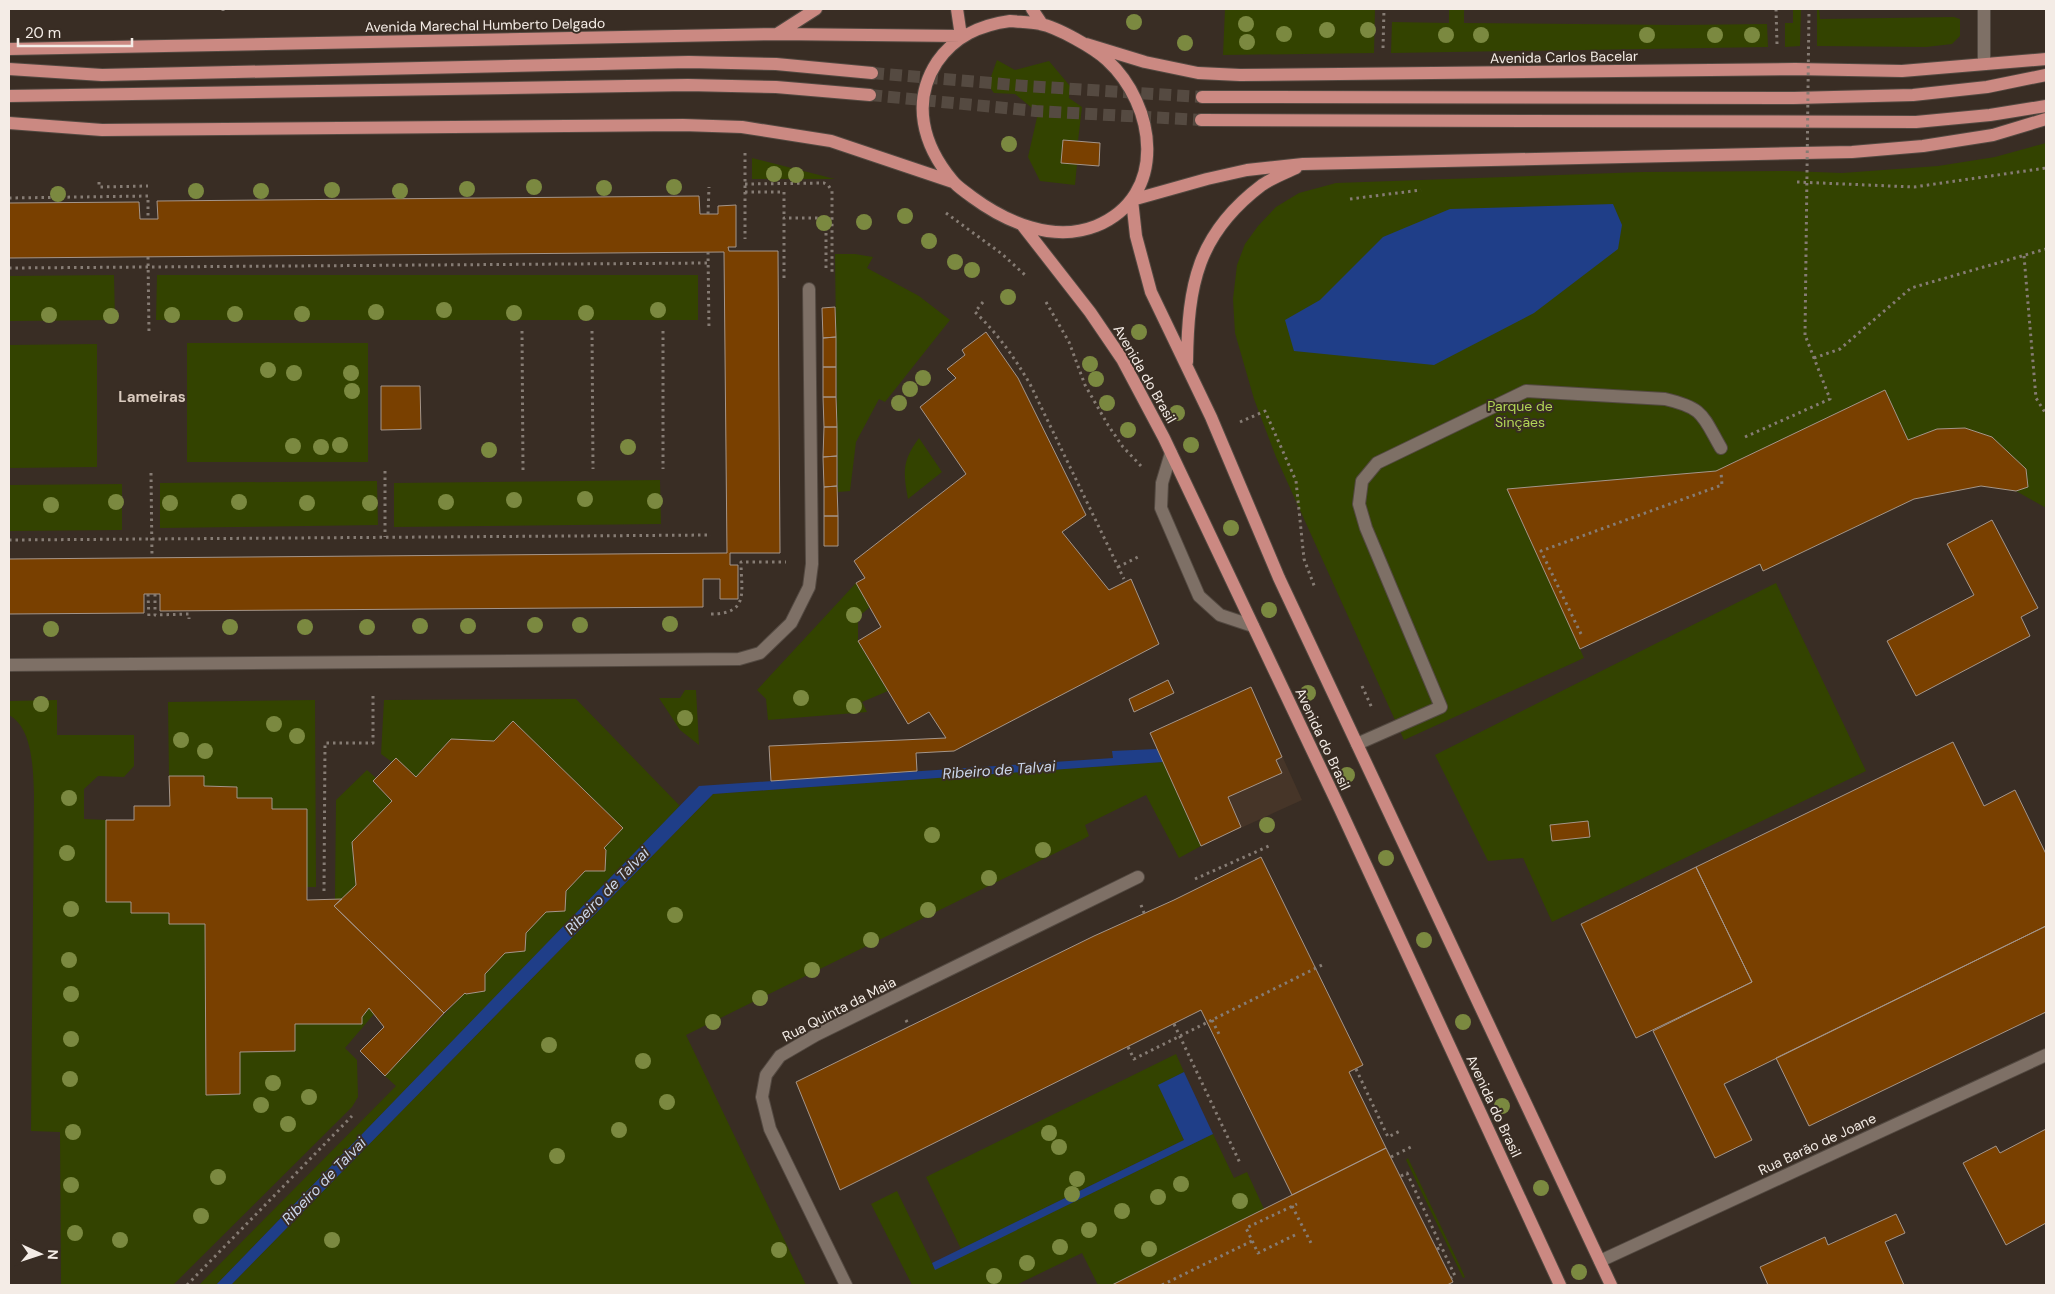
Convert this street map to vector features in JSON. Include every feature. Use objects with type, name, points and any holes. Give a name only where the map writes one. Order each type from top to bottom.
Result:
[{"type":"main road","points":[[777,34],[816,9]]},
{"type":"main road","points":[[958,9],[962,36]]},
{"type":"main road","points":[[1032,9],[1042,24]]},
{"type":"main road","points":[[9,123],[102,130],[742,127],[831,141],[953,182],[984,205],[1023,226],[1048,231],[1070,231],[1095,226],[1116,215],[1132,200],[1144,178],[1148,150],[1145,124],[1138,100],[1123,77],[1106,59],[1086,44],[1042,24],[1010,21],[993,23],[978,28],[962,36],[943,54],[928,77],[922,105],[926,132],[935,155],[953,182]]},
{"type":"main road","name":"Avenida Marechal Humberto Delgado","points":[[9,49],[777,34],[962,36]]},
{"type":"main road","name":"Avenida Carlos Bacelar","points":[[1086,44],[1144,62],[1198,73],[1240,75],[1785,69],[1902,72],[2046,59]]},
{"type":"main road","points":[[9,69],[102,75],[689,62],[776,64],[872,73]]},
{"type":"main road","points":[[1202,97],[1794,98],[1913,95],[1987,87],[2046,75]]},
{"type":"main road","points":[[9,96],[688,85],[776,87],[870,95]]},
{"type":"main road","points":[[1202,120],[1916,122],[1990,115],[2046,106]]},
{"type":"main road","points":[[1132,200],[1247,170],[1303,164],[1852,152],[1922,146],[1993,135],[2046,119]]},
{"type":"main road","points":[[1187,364],[1192,287],[1203,253],[1223,221],[1263,184],[1303,164]]},
{"type":"main road","name":"Avenida do Brasil","points":[[1132,200],[1136,236],[1151,292],[1211,417],[1279,578],[1611,1285]]},
{"type":"main road","name":"Avenida do Brasil","points":[[1023,226],[1090,312],[1122,359],[1171,453],[1560,1285]]},
{"type":"street","points":[[1984,9],[1984,64]]},
{"type":"street","points":[[9,665],[739,659],[760,653],[776,640],[790,623],[809,586],[812,564],[809,288]]},
{"type":"street","points":[[1357,744],[1441,707],[1366,528],[1359,504],[1362,481],[1377,463],[1526,391],[1666,400],[1686,404],[1699,411],[1721,448]]},
{"type":"street","points":[[1171,453],[1162,483],[1161,508],[1199,596],[1220,615],[1253,626]]},
{"type":"street","name":"Rua Quinta da Maia","points":[[846,1285],[770,1129],[762,1096],[766,1075],[780,1056],[816,1035],[1138,877]]},
{"type":"street","name":"Rua Barão de Joane","points":[[1600,1261],[2046,1055]]},
{"type":"path","points":[[1382,53],[1384,9]]},
{"type":"path","points":[[1776,9],[1777,47]]},
{"type":"path","points":[[1580,634],[1541,551],[1722,485],[1721,448],[1830,399],[1805,334],[1809,9]]},
{"type":"path","points":[[744,152],[745,238]]},
{"type":"path","points":[[100,182],[99,187],[148,186]]},
{"type":"path","points":[[745,184],[824,183],[828,185],[832,191],[832,276]]},
{"type":"path","points":[[708,214],[709,187]]},
{"type":"path","points":[[745,192],[784,192],[784,279]]},
{"type":"path","points":[[9,198],[148,196],[148,219]]},
{"type":"path","points":[[940,208],[953,220],[1002,254],[1027,277]]},
{"type":"path","points":[[784,218],[826,218],[826,278]]},
{"type":"path","points":[[1814,358],[1840,349],[1911,288],[2046,249]]},
{"type":"path","points":[[708,252],[709,330]]},
{"type":"path","points":[[2024,256],[2036,398],[2046,414]]},
{"type":"path","points":[[148,257],[149,334]]},
{"type":"path","points":[[9,268],[708,263]]},
{"type":"path","points":[[1043,298],[1069,342],[1085,385],[1108,425],[1123,447],[1142,467]]},
{"type":"path","points":[[983,302],[976,312],[993,329],[1013,355],[1030,384],[1124,579]]},
{"type":"path","points":[[592,331],[593,469]]},
{"type":"path","points":[[662,331],[663,469]]},
{"type":"path","points":[[522,332],[523,470]]},
{"type":"path","points":[[385,471],[385,537]]},
{"type":"path","points":[[150,473],[152,558]]},
{"type":"path","points":[[9,540],[710,535]]},
{"type":"path","points":[[712,614],[727,614],[736,608],[741,600],[741,562],[786,562],[786,552]]},
{"type":"path","points":[[1118,567],[1140,556]]},
{"type":"path","points":[[148,594],[148,620]]},
{"type":"path","points":[[155,594],[155,615],[189,614],[189,619]]},
{"type":"path","points":[[324,891],[325,743],[372,743],[372,695]]},
{"type":"path","points":[[1194,879],[1269,846]]},
{"type":"path","points":[[1141,905],[1144,913]]},
{"type":"path","points":[[1128,1047],[1134,1060],[1324,964]]},
{"type":"path","points":[[906,1020],[909,1026]]},
{"type":"path","points":[[1212,1020],[1219,1034]]},
{"type":"path","points":[[1174,1024],[1240,1163]]},
{"type":"path","points":[[1356,1069],[1388,1137],[1402,1130]]},
{"type":"path","points":[[187,1285],[352,1116]]},
{"type":"path","points":[[1391,1157],[1411,1147]]},
{"type":"path","points":[[1401,1176],[1407,1173],[1455,1276],[1451,1278]]},
{"type":"path","points":[[1295,1235],[1258,1253],[1246,1228],[1297,1204]]},
{"type":"path","points":[[1292,1206],[1311,1243]]},
{"type":"path","points":[[1162,1285],[1252,1241]]},
{"type":"path","points":[[1436,1249],[1442,1247]]},
{"type":"shaded area","points":[[1251,687],[1302,800],[1201,846],[1150,733]]},
{"type":"green space","points":[[1225,9],[1375,9],[1374,53],[1223,55]]},
{"type":"green space","points":[[1449,9],[1464,9],[1464,23],[1767,24],[1768,47],[1391,53],[1392,22],[1449,23]]},
{"type":"green space","points":[[1793,9],[1801,9],[1800,46],[1785,47],[1785,23],[1793,23]]},
{"type":"green space","points":[[1817,9],[1819,9],[1820,19],[1954,17],[1960,19],[1960,36],[1952,44],[1926,47],[1817,46]]},
{"type":"green space","points":[[997,60],[1015,70],[1049,61],[1070,86],[1069,98],[1082,107],[1078,141],[1063,141],[1061,163],[1077,164],[1075,185],[1040,181],[1028,157],[1038,113],[1015,94],[994,93],[988,85]]},
{"type":"green space","name":"Parque de Sinçães","points":[[2046,143],[2046,508],[2016,491],[1981,486],[1914,499],[1763,571],[1759,564],[1580,649],[1584,658],[1404,740],[1276,457],[1254,399],[1235,333],[1233,299],[1237,265],[1245,244],[1258,226],[1276,207],[1299,193],[1336,183],[1643,172],[1790,171],[1842,173],[1938,166],[1995,157]]},
{"type":"green space","points":[[752,158],[835,179],[752,179]]},
{"type":"green space","points":[[835,254],[855,254],[873,257],[867,268],[919,296],[950,320],[885,402],[879,399],[856,442],[850,491],[838,492]]},
{"type":"green space","points":[[114,275],[115,320],[9,321],[9,276]]},
{"type":"green space","points":[[157,275],[698,275],[698,320],[156,320]]},
{"type":"green space","points":[[187,343],[368,343],[368,462],[187,462]]},
{"type":"green space","points":[[97,344],[97,467],[9,468],[9,345]]},
{"type":"green space","points":[[919,438],[942,472],[908,499],[905,467],[909,453]]},
{"type":"green space","points":[[660,480],[661,524],[394,527],[394,483]]},
{"type":"green space","points":[[377,481],[378,525],[160,528],[160,483]]},
{"type":"green space","points":[[122,484],[122,530],[9,531],[9,485]]},
{"type":"green space","points":[[856,583],[870,607],[858,617],[858,641],[888,691],[862,702],[867,712],[768,720],[766,699],[757,690]]},
{"type":"green space","points":[[1776,583],[1866,771],[1552,922],[1523,858],[1488,861],[1435,755]]},
{"type":"green space","points":[[685,690],[696,690],[699,745],[680,730],[659,698],[680,698]]},
{"type":"green space","points":[[576,699],[680,806],[216,1285],[199,1285],[396,1086],[385,1076],[465,993],[485,991],[485,974],[505,953],[525,950],[526,933],[546,912],[564,911],[566,891],[585,871],[604,870],[604,848],[623,828],[513,721],[494,741],[451,739],[416,777],[396,758],[392,762],[381,754],[384,700]]},
{"type":"green space","points":[[57,700],[57,735],[134,735],[134,766],[124,777],[98,776],[84,789],[84,819],[106,820],[106,902],[131,902],[169,913],[169,924],[205,924],[206,1094],[240,1094],[240,1052],[294,1051],[295,1024],[361,1024],[362,1017],[369,1008],[374,1014],[345,1048],[357,1060],[358,1097],[352,1107],[173,1285],[61,1285],[60,1132],[31,1131],[34,794],[32,762],[23,729],[9,715],[9,701]]},
{"type":"green space","points":[[315,700],[316,887],[307,887],[272,809],[272,798],[237,798],[237,787],[204,786],[204,776],[169,776],[168,702]]},
{"type":"green space","points":[[1163,762],[1201,846],[1179,858],[1146,795],[1085,825],[1089,836],[1080,841],[686,1035],[806,1285],[231,1285],[713,794]]},
{"type":"green space","points":[[367,770],[376,778],[373,782],[392,801],[352,842],[356,885],[342,899],[335,899],[336,800]]},
{"type":"green space","points":[[1176,1054],[1184,1072],[1159,1085],[1184,1140],[961,1249],[926,1177]]},
{"type":"green space","points":[[1213,1134],[1234,1178],[1247,1172],[1264,1209],[1112,1285],[1098,1285],[1082,1253],[1016,1285],[912,1285],[871,1204],[897,1191],[935,1269]]},
{"type":"green space","points":[[1408,1158],[1460,1266],[1465,1277],[1463,1278],[1406,1160]]},
{"type":"water","points":[[1613,204],[1622,225],[1618,249],[1534,313],[1434,365],[1294,351],[1285,320],[1320,300],[1383,237],[1450,209]]},
{"type":"water","name":"Ribeiro de Talvai","points":[[1157,749],[1163,762],[713,794],[231,1285],[216,1285],[699,786],[1113,758],[1112,751]]},
{"type":"water","points":[[1184,1072],[1213,1134],[935,1270],[932,1263],[1184,1140],[1158,1085]]},
{"type":"building","points":[[1063,140],[1100,143],[1099,166],[1061,163]]},
{"type":"building","points":[[699,196],[700,214],[718,214],[718,206],[736,205],[736,247],[728,247],[729,251],[778,251],[780,553],[730,553],[730,565],[738,565],[738,599],[720,599],[720,579],[703,579],[703,607],[160,611],[160,594],[144,594],[144,613],[9,614],[9,559],[727,553],[724,252],[9,258],[9,203],[139,202],[140,219],[158,219],[157,201]]},
{"type":"building","points":[[835,307],[836,337],[823,338],[822,308]]},
{"type":"building","points":[[986,332],[1018,378],[1086,515],[1062,532],[1109,590],[1131,579],[1159,644],[954,751],[916,753],[917,771],[771,781],[769,746],[946,738],[929,712],[908,724],[858,641],[881,627],[856,583],[865,578],[854,561],[966,474],[920,407],[956,378],[947,369],[965,355],[962,350]]},
{"type":"building","points":[[836,337],[836,367],[823,367],[823,338]]},
{"type":"building","points":[[823,367],[836,367],[836,397],[823,397]]},
{"type":"building","points":[[381,386],[420,386],[421,429],[381,430]]},
{"type":"building","points":[[1885,390],[1908,440],[1937,429],[1965,428],[1992,437],[2026,469],[2028,487],[2016,491],[1981,486],[1914,499],[1763,571],[1760,564],[1580,649],[1507,489],[1716,471]]},
{"type":"building","points":[[823,397],[836,397],[837,427],[824,427]]},
{"type":"building","points":[[824,427],[837,427],[837,456],[823,457]]},
{"type":"building","points":[[837,456],[837,486],[824,487],[823,457]]},
{"type":"building","points":[[837,486],[838,516],[824,516],[824,487]]},
{"type":"building","points":[[824,516],[838,516],[838,546],[824,546]]},
{"type":"building","points":[[1992,520],[2038,608],[2021,617],[2030,636],[1916,696],[1887,641],[1974,595],[1947,544]]},
{"type":"building","points":[[1168,680],[1174,693],[1134,712],[1129,699]]},
{"type":"building","points":[[1251,687],[1282,757],[1276,760],[1282,773],[1228,797],[1241,827],[1201,846],[1150,733]]},
{"type":"building","points":[[513,721],[623,828],[604,848],[606,850],[605,871],[585,871],[566,891],[565,911],[546,912],[526,933],[525,951],[505,953],[485,974],[485,991],[465,993],[444,1013],[334,906],[356,885],[352,842],[392,801],[373,781],[396,758],[416,777],[451,739],[494,741]]},
{"type":"building","points":[[1953,742],[1984,806],[2015,790],[2046,854],[2046,926],[1724,1084],[1752,1140],[1715,1158],[1653,1031],[1752,982],[1696,867]]},
{"type":"building","points":[[169,776],[204,776],[204,786],[237,787],[237,798],[272,798],[272,809],[307,809],[307,900],[342,899],[334,906],[444,1013],[385,1076],[360,1051],[384,1027],[369,1008],[362,1017],[362,1024],[295,1024],[295,1051],[240,1052],[240,1094],[206,1095],[205,924],[169,924],[169,913],[131,913],[131,902],[106,902],[106,820],[134,820],[134,806],[170,806]]},
{"type":"building","points":[[1588,821],[1590,837],[1552,841],[1550,825]]},
{"type":"building","points":[[1261,857],[1363,1065],[1349,1072],[1386,1148],[1292,1195],[1201,1010],[840,1190],[796,1082],[1094,936],[1174,900]]},
{"type":"building","points":[[1696,867],[1752,982],[1636,1038],[1581,924]]},
{"type":"building","points":[[2046,926],[2046,1012],[1809,1126],[1776,1058]]},
{"type":"building","points":[[2046,1129],[2046,1223],[2006,1245],[1963,1163],[1996,1146],[2000,1153]]},
{"type":"building","points":[[1386,1148],[1453,1282],[1447,1285],[1112,1285]]},
{"type":"building","points":[[1896,1214],[1905,1233],[1885,1242],[1904,1285],[1768,1285],[1760,1267],[1825,1237],[1828,1245]]},
{"type":"tunnel","points":[[872,73],[1026,86],[1202,97]]},
{"type":"tunnel","points":[[870,95],[1036,111],[1201,120]]},
{"type":"district","name":"Lameiras","points":[[152,397]]}]
